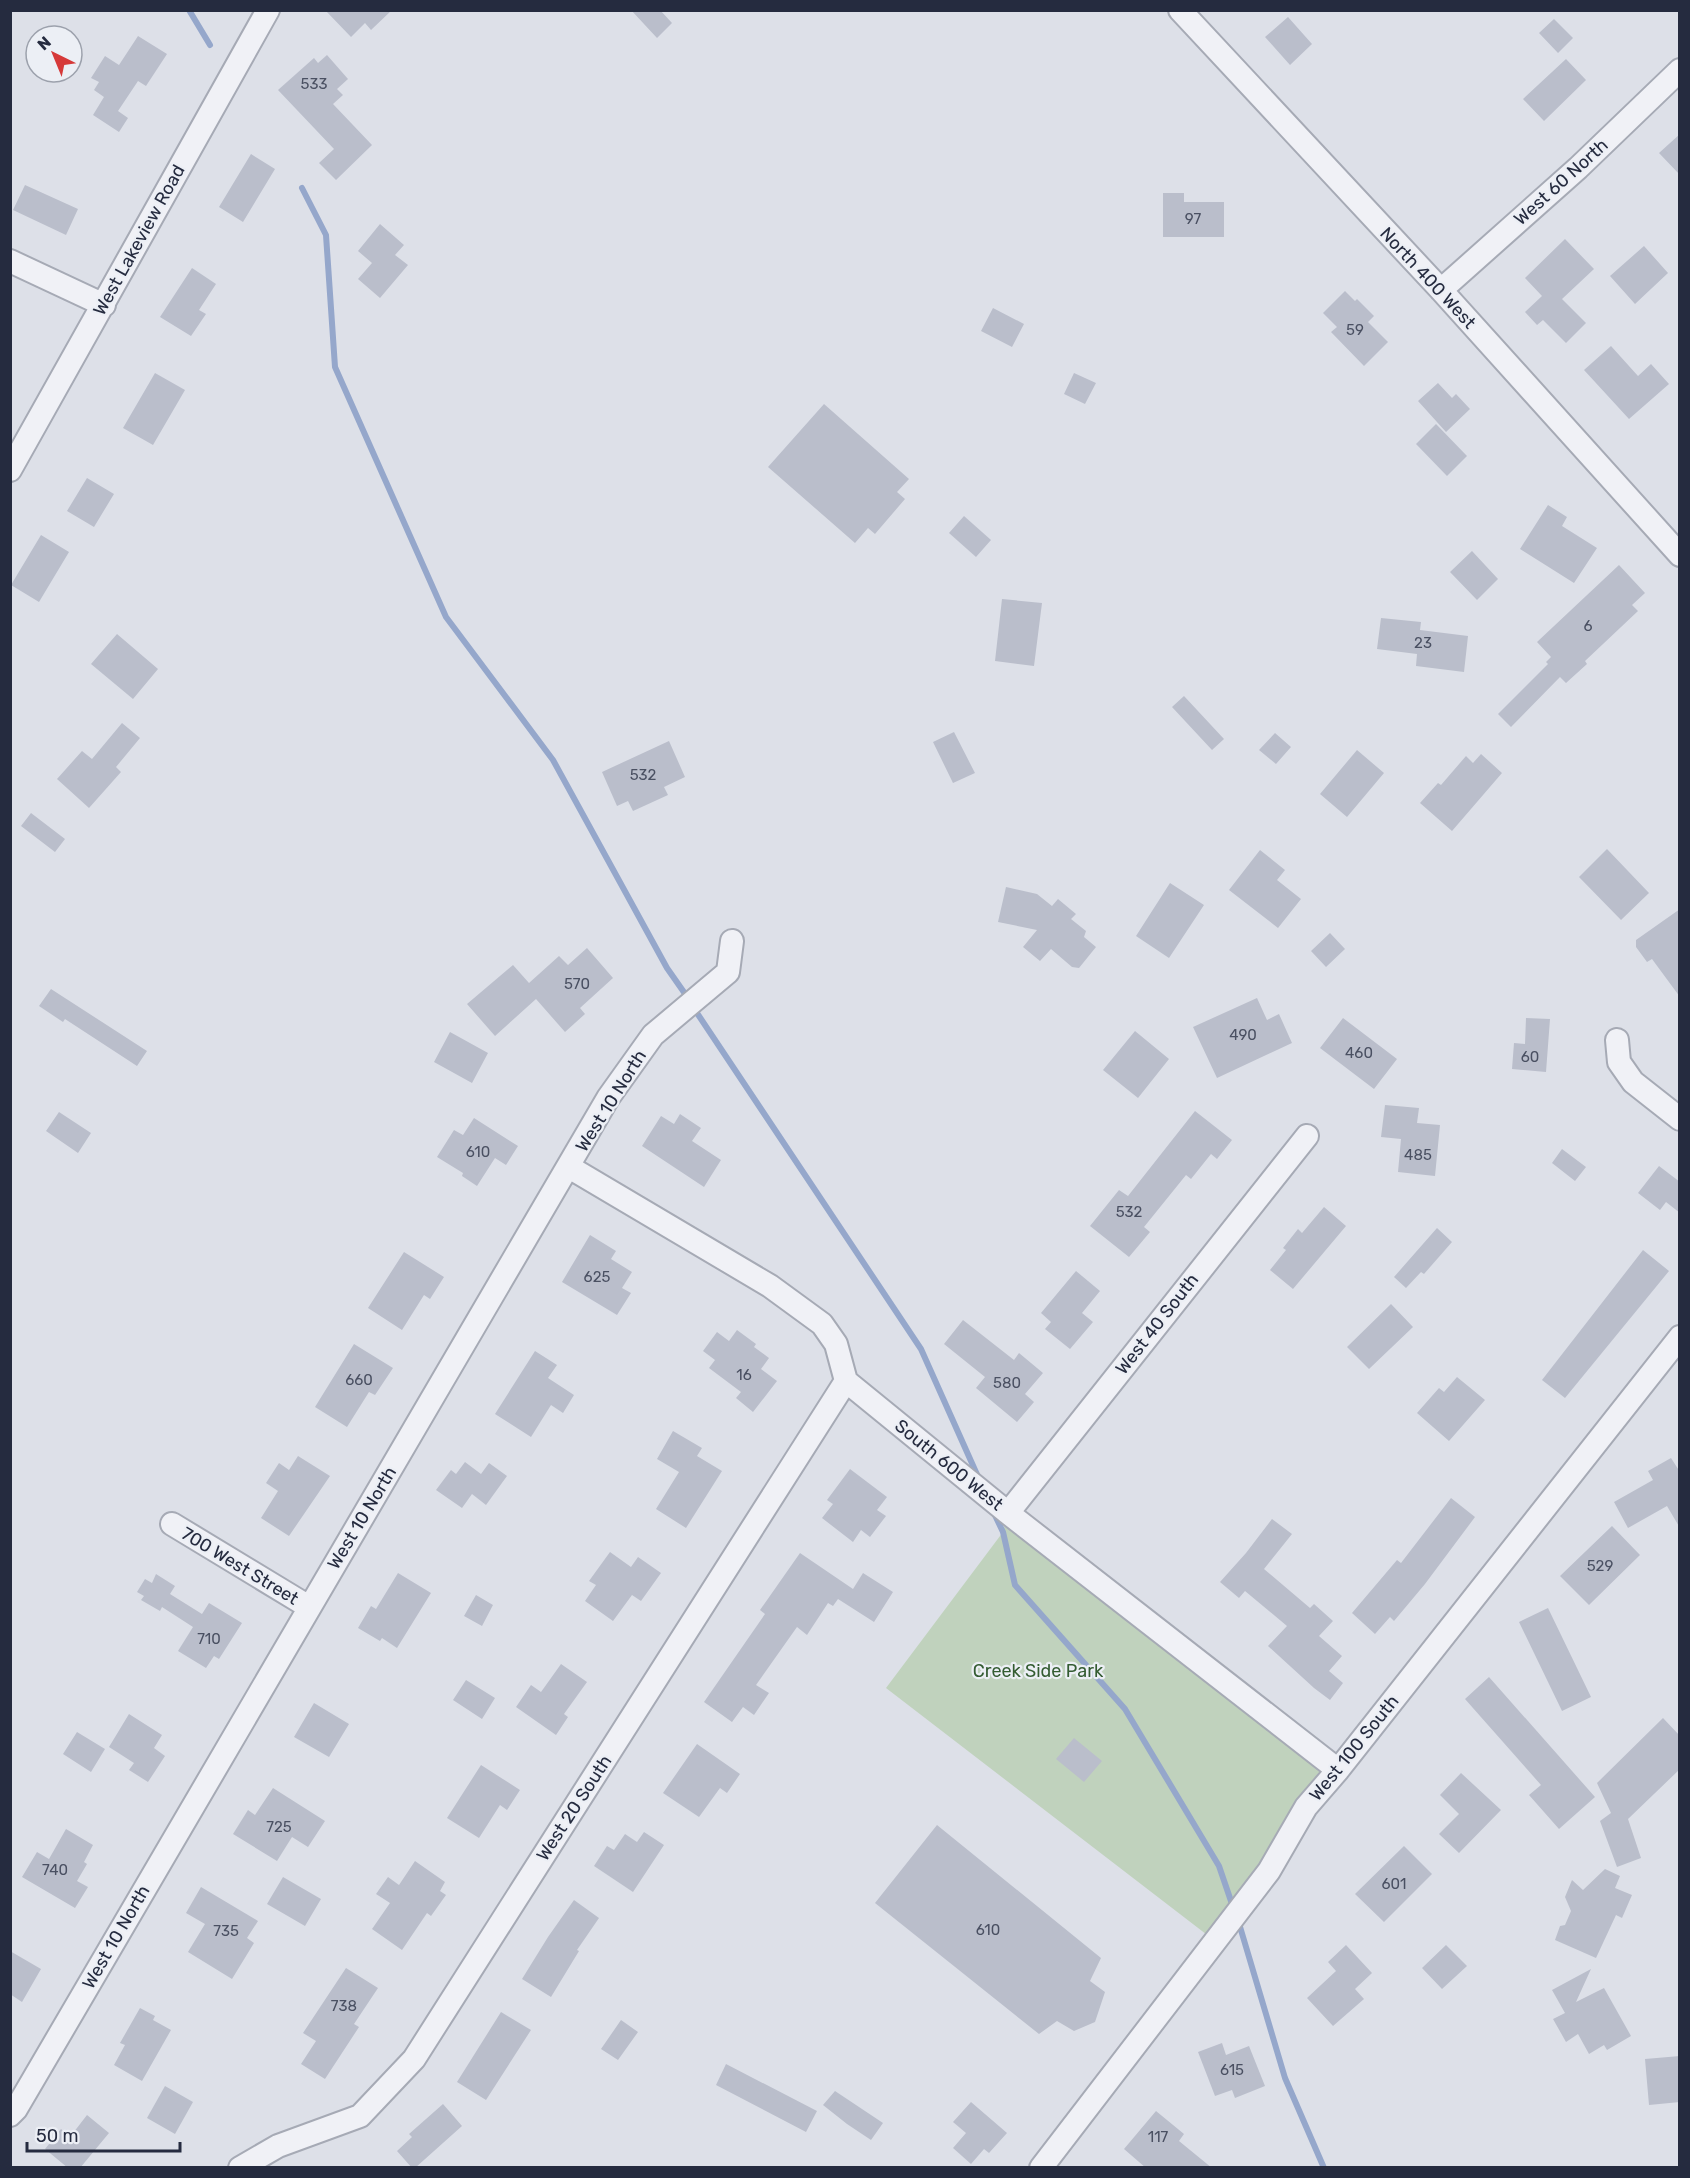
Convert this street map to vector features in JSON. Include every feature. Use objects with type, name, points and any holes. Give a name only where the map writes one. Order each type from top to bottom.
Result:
[{"type":"street","name":"West Lakeview Road","points":[[10,470],[268,10]]},
{"type":"street","name":"North 400 West","points":[[1180,10],[1441,290],[1676,551]]},
{"type":"street","name":"West 60 North","points":[[1441,290],[1578,168],[1680,70]]},
{"type":"street","points":[[10,261],[104,305]]},
{"type":"street","name":"West 10 North","points":[[10,2115],[28,2088],[608,1098],[653,1035],[728,972],[732,941]]},
{"type":"street","points":[[1617,1040],[1619,1062],[1633,1082],[1680,1119]]},
{"type":"street","name":"West 40 South","points":[[1008,1513],[1307,1136]]},
{"type":"street","points":[[569,1167],[770,1286],[822,1324],[836,1344],[846,1382]]},
{"type":"street","name":"West 100 South","points":[[1041,2168],[1269,1871],[1306,1807],[1338,1770],[1680,1337]]},
{"type":"street","name":"South 600 West","points":[[846,1382],[1008,1513],[1338,1770]]},
{"type":"street","name":"West 20 South","points":[[240,2168],[278,2146],[360,2116],[414,2059],[846,1382]]},
{"type":"street","name":"700 West Street","points":[[172,1524],[309,1607]]},
{"type":"green space","name":"Creek Side Park","points":[[1008,1513],[1338,1770],[1215,1941],[886,1688],[1003,1532]]},
{"type":"building","points":[[325,10],[392,10],[371,30],[365,23],[351,37]]},
{"type":"building","points":[[631,10],[660,10],[672,23],[657,38]]},
{"type":"building","points":[[1288,17],[1312,44],[1290,65],[1265,37]]},
{"type":"building","points":[[1554,19],[1573,38],[1558,53],[1539,33]]},
{"type":"building","points":[[138,36],[167,54],[146,86],[138,81],[118,111],[128,118],[119,132],[93,115],[104,97],[94,90],[99,82],[91,78],[105,56],[119,65]]},
{"type":"building","points":[[327,55],[348,79],[337,89],[343,95],[333,104],[372,145],[336,180],[319,163],[334,149],[278,90],[314,58],[318,63]]},
{"type":"building","points":[[1566,59],[1586,80],[1544,121],[1523,99]]},
{"type":"building","points":[[1680,134],[1680,175],[1659,153]]},
{"type":"building","points":[[251,154],[275,169],[243,222],[219,207]]},
{"type":"building","points":[[25,185],[78,209],[66,235],[13,210]]},
{"type":"building","points":[[1163,193],[1184,193],[1184,202],[1224,202],[1224,237],[1163,237]]},
{"type":"building","points":[[380,224],[404,245],[395,255],[408,265],[380,298],[358,279],[372,263],[358,251]]},
{"type":"building","points":[[1565,239],[1594,269],[1562,299],[1586,323],[1566,343],[1543,320],[1537,325],[1525,312],[1542,296],[1525,278]]},
{"type":"building","points":[[1644,246],[1668,273],[1635,304],[1610,276]]},
{"type":"building","points":[[192,268],[216,284],[199,310],[206,314],[191,336],[160,317]]},
{"type":"building","points":[[1345,291],[1374,316],[1368,322],[1388,342],[1364,366],[1331,332],[1337,327],[1323,313]]},
{"type":"building","points":[[993,308],[1024,324],[1012,347],[981,331]]},
{"type":"building","points":[[1611,346],[1638,376],[1651,364],[1669,384],[1629,419],[1584,370]]},
{"type":"building","points":[[155,373],[185,390],[153,445],[123,428]]},
{"type":"building","points":[[1074,373],[1096,383],[1085,404],[1064,394]]},
{"type":"building","points":[[1438,383],[1452,398],[1456,394],[1470,409],[1446,432],[1418,401]]},
{"type":"building","points":[[824,404],[909,479],[897,492],[905,499],[875,534],[868,528],[855,543],[768,467]]},
{"type":"building","points":[[1436,424],[1467,456],[1447,476],[1416,444]]},
{"type":"building","points":[[87,478],[114,494],[94,527],[67,511]]},
{"type":"building","points":[[1548,505],[1567,517],[1562,526],[1597,548],[1574,583],[1520,549]]},
{"type":"building","points":[[964,516],[991,540],[976,557],[949,533]]},
{"type":"building","points":[[41,535],[69,552],[39,602],[11,585]]},
{"type":"building","points":[[1472,551],[1498,579],[1477,600],[1450,572]]},
{"type":"building","points":[[1619,565],[1645,593],[1632,605],[1638,611],[1585,661],[1587,664],[1566,683],[1560,677],[1511,727],[1498,714],[1548,664],[1546,662],[1551,657],[1537,642]]},
{"type":"building","points":[[1002,599],[1042,603],[1034,666],[995,661]]},
{"type":"building","points":[[1381,618],[1421,622],[1420,630],[1468,636],[1464,672],[1416,666],[1417,654],[1377,649]]},
{"type":"building","points":[[117,634],[158,669],[133,699],[91,664]]},
{"type":"building","points":[[1184,696],[1224,739],[1212,750],[1172,707]]},
{"type":"building","points":[[122,723],[140,738],[116,767],[121,772],[89,808],[57,779],[82,751],[92,759]]},
{"type":"building","points":[[954,732],[975,773],[953,783],[933,742]]},
{"type":"building","points":[[1275,733],[1291,747],[1276,764],[1259,750]]},
{"type":"building","points":[[669,741],[685,777],[664,787],[668,795],[633,811],[628,801],[617,806],[602,772]]},
{"type":"building","points":[[1357,750],[1384,773],[1347,817],[1320,794]]},
{"type":"building","points":[[1481,754],[1502,773],[1452,831],[1420,803],[1438,783],[1441,785],[1466,756],[1473,763]]},
{"type":"building","points":[[31,813],[65,839],[55,852],[21,826]]},
{"type":"building","points":[[1607,849],[1649,893],[1621,920],[1579,877]]},
{"type":"building","points":[[1260,850],[1285,870],[1277,880],[1301,899],[1278,928],[1229,890]]},
{"type":"building","points":[[1170,883],[1204,905],[1169,958],[1136,936]]},
{"type":"building","points":[[1006,887],[1037,894],[1052,906],[1058,899],[1076,914],[1071,919],[1086,931],[1084,937],[1096,947],[1079,968],[1072,967],[1051,949],[1040,961],[1023,947],[1037,930],[998,922]]},
{"type":"building","points":[[1680,909],[1680,997],[1652,959],[1647,962],[1636,947],[1636,940]]},
{"type":"building","points":[[1330,933],[1345,949],[1326,967],[1311,951]]},
{"type":"building","points":[[587,948],[613,978],[580,1008],[585,1014],[565,1032],[536,999],[495,1036],[467,1004],[513,965],[529,983],[559,956],[568,965]]},
{"type":"building","points":[[51,989],[147,1051],[137,1066],[65,1019],[63,1022],[39,1006]]},
{"type":"building","points":[[1257,998],[1267,1020],[1279,1014],[1292,1043],[1217,1078],[1193,1027]]},
{"type":"building","points":[[1343,1018],[1397,1059],[1374,1089],[1320,1048]]},
{"type":"building","points":[[1526,1018],[1550,1019],[1546,1072],[1512,1069],[1514,1043],[1525,1044]]},
{"type":"building","points":[[1135,1031],[1169,1059],[1138,1098],[1103,1070]]},
{"type":"building","points":[[450,1032],[488,1053],[472,1083],[434,1062]]},
{"type":"building","points":[[1385,1105],[1419,1108],[1417,1123],[1440,1125],[1435,1176],[1398,1172],[1401,1139],[1381,1137]]},
{"type":"building","points":[[1195,1111],[1232,1140],[1217,1159],[1211,1154],[1191,1179],[1186,1175],[1144,1227],[1150,1232],[1129,1257],[1090,1226],[1119,1190],[1128,1196]]},
{"type":"building","points":[[59,1112],[91,1133],[78,1153],[46,1131]]},
{"type":"building","points":[[680,1114],[701,1128],[692,1141],[721,1160],[704,1187],[642,1146],[661,1116],[674,1124]]},
{"type":"building","points":[[474,1118],[518,1146],[506,1165],[495,1158],[477,1186],[462,1176],[463,1173],[437,1157],[454,1130],[463,1135]]},
{"type":"building","points":[[1562,1149],[1586,1167],[1575,1181],[1552,1163]]},
{"type":"building","points":[[1659,1166],[1680,1182],[1680,1213],[1666,1202],[1660,1210],[1638,1193]]},
{"type":"building","points":[[1324,1207],[1346,1226],[1293,1289],[1270,1270],[1286,1250],[1283,1248],[1298,1229],[1302,1233]]},
{"type":"building","points":[[1437,1228],[1452,1242],[1424,1274],[1421,1272],[1406,1288],[1394,1277]]},
{"type":"building","points":[[590,1235],[616,1251],[611,1259],[632,1272],[622,1288],[631,1293],[617,1315],[562,1282]]},
{"type":"building","points":[[1643,1250],[1669,1271],[1565,1398],[1542,1380]]},
{"type":"building","points":[[404,1252],[444,1277],[430,1299],[424,1295],[402,1330],[368,1308]]},
{"type":"building","points":[[1076,1271],[1100,1291],[1082,1313],[1093,1322],[1070,1349],[1045,1329],[1051,1322],[1041,1313]]},
{"type":"building","points":[[1391,1304],[1413,1327],[1369,1369],[1347,1347]]},
{"type":"building","points":[[963,1320],[1014,1360],[1019,1353],[1043,1373],[1025,1394],[1034,1402],[1017,1422],[976,1388],[985,1377],[944,1344]]},
{"type":"building","points":[[737,1330],[756,1344],[754,1347],[769,1358],[761,1369],[777,1381],[753,1412],[736,1398],[741,1392],[709,1368],[715,1360],[703,1351],[717,1332],[729,1341]]},
{"type":"building","points":[[354,1344],[393,1368],[375,1395],[369,1392],[347,1427],[315,1407]]},
{"type":"building","points":[[535,1351],[557,1365],[548,1378],[574,1395],[563,1413],[551,1405],[531,1437],[495,1414]]},
{"type":"building","points":[[1457,1377],[1485,1400],[1449,1441],[1417,1413],[1439,1388],[1444,1392]]},
{"type":"building","points":[[673,1431],[702,1448],[697,1456],[722,1471],[686,1528],[656,1509],[679,1472],[657,1459]]},
{"type":"building","points":[[298,1456],[330,1476],[289,1536],[261,1518],[278,1491],[266,1483],[279,1463],[289,1470]]},
{"type":"building","points":[[1671,1458],[1680,1472],[1680,1528],[1667,1506],[1628,1528],[1614,1502],[1653,1480],[1648,1471]]},
{"type":"building","points":[[465,1462],[481,1474],[489,1463],[507,1476],[486,1505],[472,1494],[462,1508],[436,1490],[451,1470],[456,1474]]},
{"type":"building","points":[[850,1469],[887,1497],[877,1510],[886,1516],[870,1537],[861,1530],[853,1542],[822,1518],[833,1504],[827,1500]]},
{"type":"building","points":[[1451,1498],[1475,1517],[1394,1621],[1390,1617],[1375,1634],[1352,1613],[1397,1560],[1401,1563]]},
{"type":"building","points":[[1272,1519],[1292,1534],[1264,1569],[1310,1608],[1314,1604],[1333,1621],[1319,1636],[1342,1656],[1329,1671],[1343,1683],[1330,1700],[1268,1646],[1287,1626],[1245,1591],[1239,1598],[1220,1582]]},
{"type":"building","points":[[1612,1526],[1640,1555],[1589,1605],[1560,1576]]},
{"type":"building","points":[[610,1552],[631,1567],[638,1557],[661,1573],[641,1601],[632,1595],[613,1621],[585,1601],[596,1585],[589,1581]]},
{"type":"building","points":[[800,1553],[853,1589],[863,1573],[893,1592],[874,1622],[838,1599],[833,1606],[828,1603],[807,1635],[797,1627],[756,1685],[769,1693],[754,1715],[743,1707],[732,1722],[704,1702],[765,1614],[760,1610]]},
{"type":"building","points":[[398,1573],[431,1593],[397,1648],[382,1638],[380,1641],[358,1628],[371,1606],[376,1609]]},
{"type":"building","points":[[156,1574],[175,1586],[170,1594],[202,1614],[209,1603],[242,1623],[219,1659],[214,1656],[206,1668],[178,1651],[193,1627],[162,1607],[160,1611],[141,1600],[144,1596],[137,1592],[145,1579],[152,1583]]},
{"type":"building","points":[[476,1595],[493,1605],[482,1626],[464,1616]]},
{"type":"building","points":[[1548,1608],[1591,1697],[1562,1711],[1519,1622]]},
{"type":"building","points":[[561,1664],[587,1682],[564,1714],[568,1717],[556,1735],[516,1707],[531,1685],[541,1692]]},
{"type":"building","points":[[1489,1677],[1595,1797],[1559,1829],[1529,1795],[1541,1785],[1465,1699]]},
{"type":"building","points":[[466,1680],[495,1698],[482,1719],[453,1700]]},
{"type":"building","points":[[314,1703],[349,1724],[329,1757],[294,1737]]},
{"type":"building","points":[[129,1714],[162,1735],[154,1748],[165,1756],[148,1782],[129,1770],[134,1763],[109,1747]]},
{"type":"building","points":[[1663,1718],[1680,1736],[1680,1769],[1628,1819],[1641,1858],[1617,1867],[1600,1821],[1611,1813],[1597,1783]]},
{"type":"building","points":[[77,1732],[105,1749],[91,1772],[63,1754]]},
{"type":"building","points":[[1074,1738],[1102,1761],[1084,1782],[1056,1759]]},
{"type":"building","points":[[697,1744],[740,1774],[727,1793],[720,1788],[699,1817],[663,1793]]},
{"type":"building","points":[[481,1765],[520,1790],[507,1810],[500,1805],[479,1838],[447,1818]]},
{"type":"building","points":[[1461,1773],[1501,1810],[1459,1853],[1439,1834],[1459,1814],[1440,1795]]},
{"type":"building","points":[[273,1788],[325,1821],[308,1847],[292,1837],[277,1861],[233,1834],[248,1810],[255,1815]]},
{"type":"building","points":[[937,1825],[1101,1958],[1090,1981],[1105,1992],[1095,2022],[1074,2031],[1057,2021],[1039,2034],[875,1903]]},
{"type":"building","points":[[66,1829],[93,1845],[84,1862],[87,1864],[77,1881],[88,1887],[75,1908],[22,1877],[37,1852],[49,1859]]},
{"type":"building","points":[[644,1832],[664,1845],[633,1892],[594,1866],[607,1846],[614,1850],[625,1834],[637,1842]]},
{"type":"building","points":[[1404,1846],[1432,1874],[1384,1922],[1355,1894]]},
{"type":"building","points":[[415,1861],[445,1882],[440,1891],[446,1895],[431,1916],[427,1913],[402,1950],[372,1929],[390,1903],[376,1894],[388,1877],[399,1885]]},
{"type":"building","points":[[1605,1869],[1620,1876],[1615,1888],[1632,1895],[1622,1918],[1616,1915],[1596,1958],[1555,1940],[1560,1926],[1565,1925],[1571,1911],[1565,1897],[1572,1880],[1583,1890]]},
{"type":"building","points":[[283,1877],[321,1899],[305,1926],[267,1904]]},
{"type":"building","points":[[201,1887],[258,1921],[247,1938],[254,1943],[232,1979],[188,1952],[205,1924],[186,1913]]},
{"type":"building","points":[[574,1900],[599,1918],[577,1950],[579,1951],[551,1997],[522,1979]]},
{"type":"building","points":[[1346,1945],[1372,1973],[1355,1989],[1364,1999],[1333,2026],[1307,1998],[1336,1971],[1328,1962]]},
{"type":"building","points":[[1446,1945],[1467,1966],[1442,1989],[1422,1968]]},
{"type":"building","points":[[10,1951],[41,1969],[22,2002],[10,1994]]},
{"type":"building","points":[[346,1968],[378,1988],[354,2024],[359,2027],[325,2079],[301,2064],[316,2041],[303,2033]]},
{"type":"building","points":[[1591,1969],[1576,2002],[1604,1988],[1631,2036],[1607,2050],[1604,2045],[1589,2054],[1578,2034],[1566,2042],[1553,2019],[1565,2013],[1552,1990]]},
{"type":"building","points":[[140,2008],[155,2016],[153,2020],[171,2030],[142,2081],[114,2065],[125,2045],[120,2043]]},
{"type":"building","points":[[501,2012],[531,2030],[486,2100],[457,2082]]},
{"type":"building","points":[[621,2020],[638,2032],[618,2060],[601,2049]]},
{"type":"building","points":[[1222,2043],[1226,2055],[1249,2046],[1265,2086],[1235,2098],[1232,2090],[1215,2096],[1198,2052]]},
{"type":"building","points":[[1680,2056],[1680,2102],[1649,2105],[1645,2059]]},
{"type":"building","points":[[726,2064],[817,2111],[806,2132],[716,2085]]},
{"type":"building","points":[[165,2086],[193,2102],[175,2134],[147,2118]]},
{"type":"building","points":[[835,2091],[883,2123],[871,2140],[823,2105]]},
{"type":"building","points":[[971,2102],[1007,2133],[989,2153],[984,2149],[971,2164],[953,2148],[966,2133],[953,2122]]},
{"type":"building","points":[[443,2104],[462,2126],[415,2168],[412,2168],[397,2151],[412,2137],[409,2134]]},
{"type":"building","points":[[1156,2111],[1184,2134],[1179,2141],[1212,2168],[1146,2168],[1124,2149]]},
{"type":"building","points":[[87,2115],[109,2133],[80,2168],[68,2168],[45,2149],[61,2129],[70,2137]]},
{"type":"waterway","points":[[189,10],[210,45]]},
{"type":"waterway","points":[[302,188],[326,235],[335,367],[446,617],[553,760],[667,968],[688,998]]},
{"type":"waterway","points":[[693,1007],[921,1349],[979,1479]]},
{"type":"waterway","points":[[993,1511],[1003,1532],[1015,1585],[1125,1709],[1219,1866],[1233,1907]]},
{"type":"waterway","points":[[1238,1920],[1285,2078],[1324,2168]]}]
